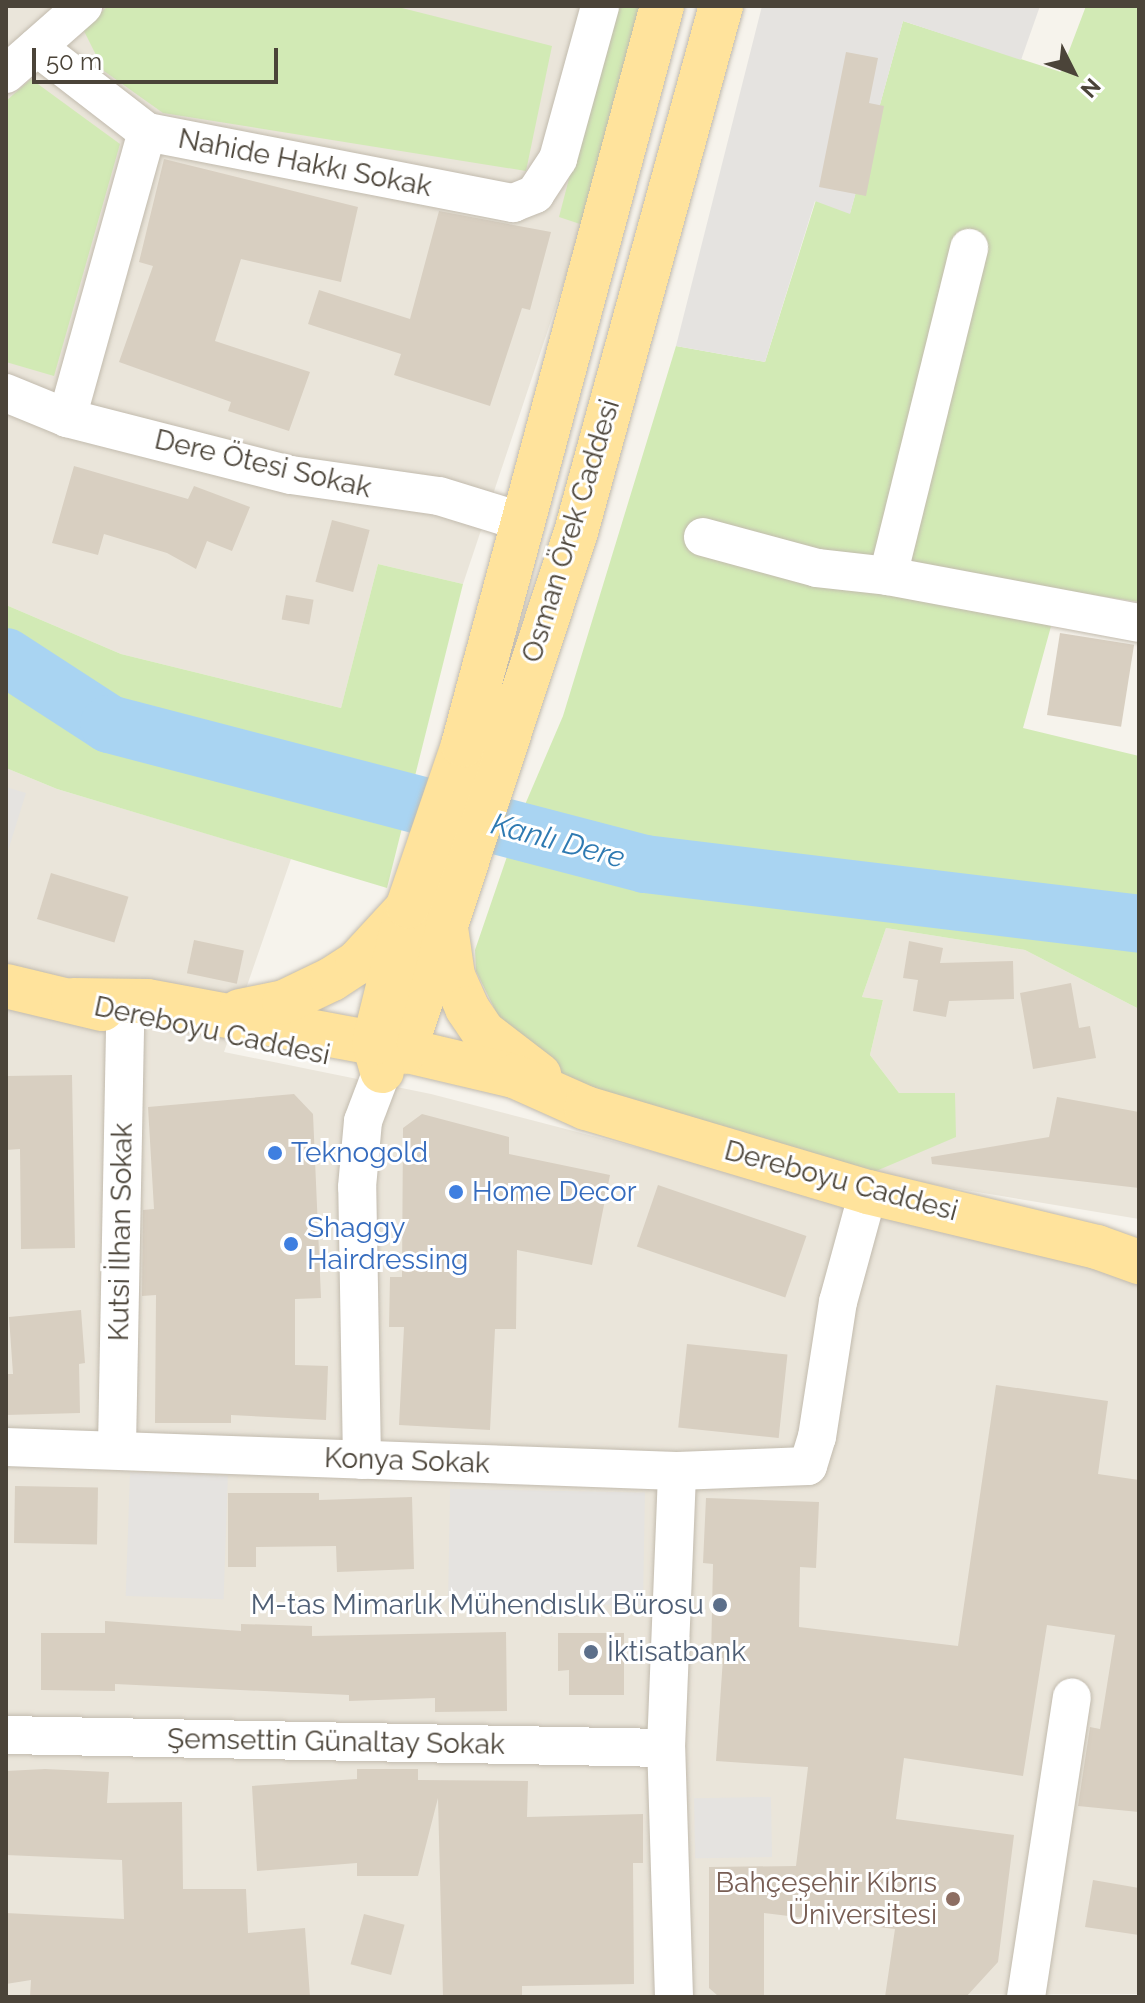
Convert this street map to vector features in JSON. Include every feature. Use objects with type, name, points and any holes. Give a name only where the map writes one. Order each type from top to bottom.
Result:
[{"type":"main road","name":"Osman Örek Caddesi","points":[[482,748],[523,522],[662,6]]},
{"type":"main road","name":"Osman Örek Caddesi","points":[[386,1055],[434,893],[482,748],[576,532],[721,6]]},
{"type":"main road","points":[[205,1014],[257,1010],[310,991],[357,963],[434,893],[453,976],[483,1032],[586,1108]]},
{"type":"main road","name":"Dereboyu Caddesi","points":[[6,986],[73,1000],[125,1016],[324,1053],[386,1055]]},
{"type":"main road","name":"Dereboyu Caddesi","points":[[73,1000],[147,1001],[386,1055],[586,1108],[868,1192],[1118,1249],[1139,1262]]},
{"type":"street","points":[[6,74],[83,6]]},
{"type":"street","name":"Nahide Hakkı Sokak","points":[[37,47],[147,132],[513,203],[544,184],[565,139],[600,6]]},
{"type":"street","points":[[67,418],[147,132]]},
{"type":"street","points":[[888,576],[969,248]]},
{"type":"street","name":"Dere Ötesi Sokak","points":[[6,393],[67,418],[316,480],[462,501],[523,522]]},
{"type":"street","points":[[703,537],[817,568],[888,576],[1139,623]]},
{"type":"street","name":"Kutsi İlhan Sokak","points":[[117,1447],[125,1016]]},
{"type":"street","points":[[362,1460],[357,1187],[363,1121],[386,1055]]},
{"type":"street","name":"Konya Sokak","points":[[6,1447],[117,1447],[362,1460],[677,1471],[808,1466],[817,1437],[838,1302],[868,1192]]},
{"type":"street","points":[[674,1997],[666,1748],[677,1471]]},
{"type":"street","points":[[1026,1997],[1072,1698]]},
{"type":"street","name":"Şemsettin Günaltay Sokak","points":[[6,1735],[666,1748]]},
{"type":"shaded area","points":[[6,6],[645,6],[583,225],[463,584],[378,564],[341,708],[121,654],[6,605]]},
{"type":"shaded area","points":[[762,6],[1040,6],[1021,60],[903,21],[850,214],[815,201],[765,362],[676,346]]},
{"type":"shaded area","points":[[6,768],[57,789],[291,859],[224,1052],[431,1094],[1139,1278],[1139,1994],[6,1997]]},
{"type":"shaded area","points":[[6,787],[26,793],[7,854],[6,853]]},
{"type":"shaded area","points":[[886,928],[1025,950],[1139,1009],[1139,1219],[869,1174],[955,1093],[899,1093],[870,1055],[883,1000],[862,997]]},
{"type":"shaded area","points":[[130,1472],[228,1475],[224,1599],[126,1596]]},
{"type":"shaded area","points":[[450,1489],[645,1492],[643,1605],[448,1602]]},
{"type":"shaded area","points":[[771,1797],[772,1857],[695,1858],[694,1798]]},
{"type":"green space","points":[[108,6],[394,6],[552,46],[526,171],[163,113],[104,71],[83,29]]},
{"type":"green space","points":[[614,6],[645,6],[583,225],[559,217]]},
{"type":"green space","points":[[1086,6],[1139,6],[1139,602],[1061,590],[1023,728],[1139,756],[1139,1009],[1025,950],[886,928],[862,997],[883,1000],[870,1055],[899,1093],[955,1093],[956,1137],[869,1174],[548,1075],[501,1022],[476,971],[475,950],[524,807],[563,716],[676,346],[765,362],[816,200],[850,213],[903,21],[1061,72]]},
{"type":"green space","points":[[31,79],[120,144],[54,376],[6,362],[6,101]]},
{"type":"green space","points":[[378,564],[463,584],[387,888],[57,789],[6,768],[6,605],[121,654],[341,708]]},
{"type":"building","points":[[846,52],[878,58],[869,103],[884,106],[866,196],[819,187]]},
{"type":"building","points":[[164,159],[358,207],[341,282],[241,259],[215,341],[310,372],[289,431],[228,411],[231,402],[119,362],[153,266],[139,262]]},
{"type":"building","points":[[439,211],[551,232],[530,310],[522,308],[490,406],[394,375],[401,354],[308,324],[319,290],[410,319]]},
{"type":"building","points":[[74,466],[188,499],[194,486],[250,507],[232,551],[207,541],[196,569],[167,553],[104,534],[98,555],[52,543]]},
{"type":"building","points":[[332,520],[370,530],[353,592],[315,582]]},
{"type":"building","points":[[286,595],[314,600],[309,624],[282,620]]},
{"type":"building","points":[[1060,633],[1134,645],[1121,727],[1047,715]]},
{"type":"building","points":[[51,873],[128,897],[114,943],[37,919]]},
{"type":"building","points":[[194,940],[244,951],[237,984],[187,973]]},
{"type":"building","points":[[909,941],[943,948],[940,963],[1013,961],[1014,999],[949,1001],[946,1017],[913,1011],[918,980],[903,978]]},
{"type":"building","points":[[1071,983],[1079,1028],[1090,1026],[1096,1058],[1033,1069],[1020,993]]},
{"type":"building","points":[[72,1075],[75,1248],[21,1249],[20,1149],[6,1150],[6,1076]]},
{"type":"building","points":[[294,1094],[313,1114],[321,1298],[295,1299],[295,1365],[328,1366],[326,1420],[231,1415],[231,1423],[155,1423],[156,1295],[142,1296],[143,1210],[154,1209],[148,1107]]},
{"type":"building","points":[[1057,1097],[1139,1112],[1139,1188],[932,1164],[931,1157],[1049,1137]]},
{"type":"building","points":[[422,1114],[509,1137],[509,1154],[610,1175],[592,1265],[517,1250],[516,1329],[495,1329],[490,1430],[399,1425],[404,1327],[389,1327],[390,1277],[402,1277],[403,1128]]},
{"type":"building","points":[[658,1185],[806,1236],[785,1298],[637,1246]]},
{"type":"building","points":[[81,1310],[85,1363],[79,1364],[80,1413],[6,1415],[6,1374],[13,1374],[9,1317]]},
{"type":"building","points":[[687,1344],[787,1355],[779,1438],[678,1428]]},
{"type":"building","points":[[996,1385],[1108,1401],[1098,1474],[1139,1480],[1139,1812],[1078,1806],[1090,1727],[1100,1729],[1115,1635],[1047,1625],[1023,1776],[904,1758],[896,1819],[1014,1835],[998,1962],[966,1997],[885,1997],[895,1929],[764,1913],[764,1996],[718,1996],[709,1988],[709,1867],[796,1866],[808,1767],[716,1761],[723,1658],[711,1658],[713,1564],[703,1563],[706,1498],[819,1502],[816,1568],[800,1567],[799,1627],[958,1646]]},
{"type":"building","points":[[15,1486],[98,1487],[97,1544],[14,1543]]},
{"type":"building","points":[[228,1493],[319,1493],[319,1500],[412,1497],[414,1569],[337,1572],[336,1546],[256,1547],[256,1567],[228,1567]]},
{"type":"building","points":[[105,1621],[241,1631],[241,1624],[312,1626],[312,1636],[506,1632],[507,1711],[435,1712],[435,1698],[349,1701],[349,1695],[115,1684],[115,1691],[41,1690],[41,1633],[105,1633]]},
{"type":"building","name":"İktisatbank","points":[[558,1633],[624,1633],[624,1695],[569,1695],[569,1670],[558,1671]]},
{"type":"building","points":[[357,1769],[418,1769],[418,1780],[528,1781],[527,1817],[643,1814],[643,1863],[633,1863],[634,1984],[522,1986],[522,1997],[443,1997],[438,1798],[418,1876],[357,1876],[357,1863],[257,1871],[252,1786],[357,1779]]},
{"type":"building","points":[[6,1771],[109,1772],[107,1803],[182,1802],[183,1889],[246,1889],[248,1933],[305,1928],[310,1997],[30,1997],[31,1980],[6,1984],[6,1913],[124,1919],[122,1860],[6,1855]]},
{"type":"building","points":[[1093,1880],[1139,1888],[1139,1935],[1085,1927]]},
{"type":"building","points":[[364,1914],[405,1925],[391,1975],[351,1964]]},
{"type":"waterway","name":"Kanlı Dere","points":[[6,657],[109,724],[645,864],[1139,924]]},
{"type":"place","name":"Teknogold","points":[[275,1153]]},
{"type":"place","name":"Home Decor","points":[[456,1192]]},
{"type":"place","name":"Shaggy Hairdressing","points":[[291,1244]]},
{"type":"place","name":"M-tas Mimarlık Mühendıslık Bürosu","points":[[720,1605]]},
{"type":"place","name":"İktisatbank","points":[[591,1652]]},
{"type":"place","name":"Bahçeşehir Kıbrıs Üniversitesi","points":[[953,1899]]}]
